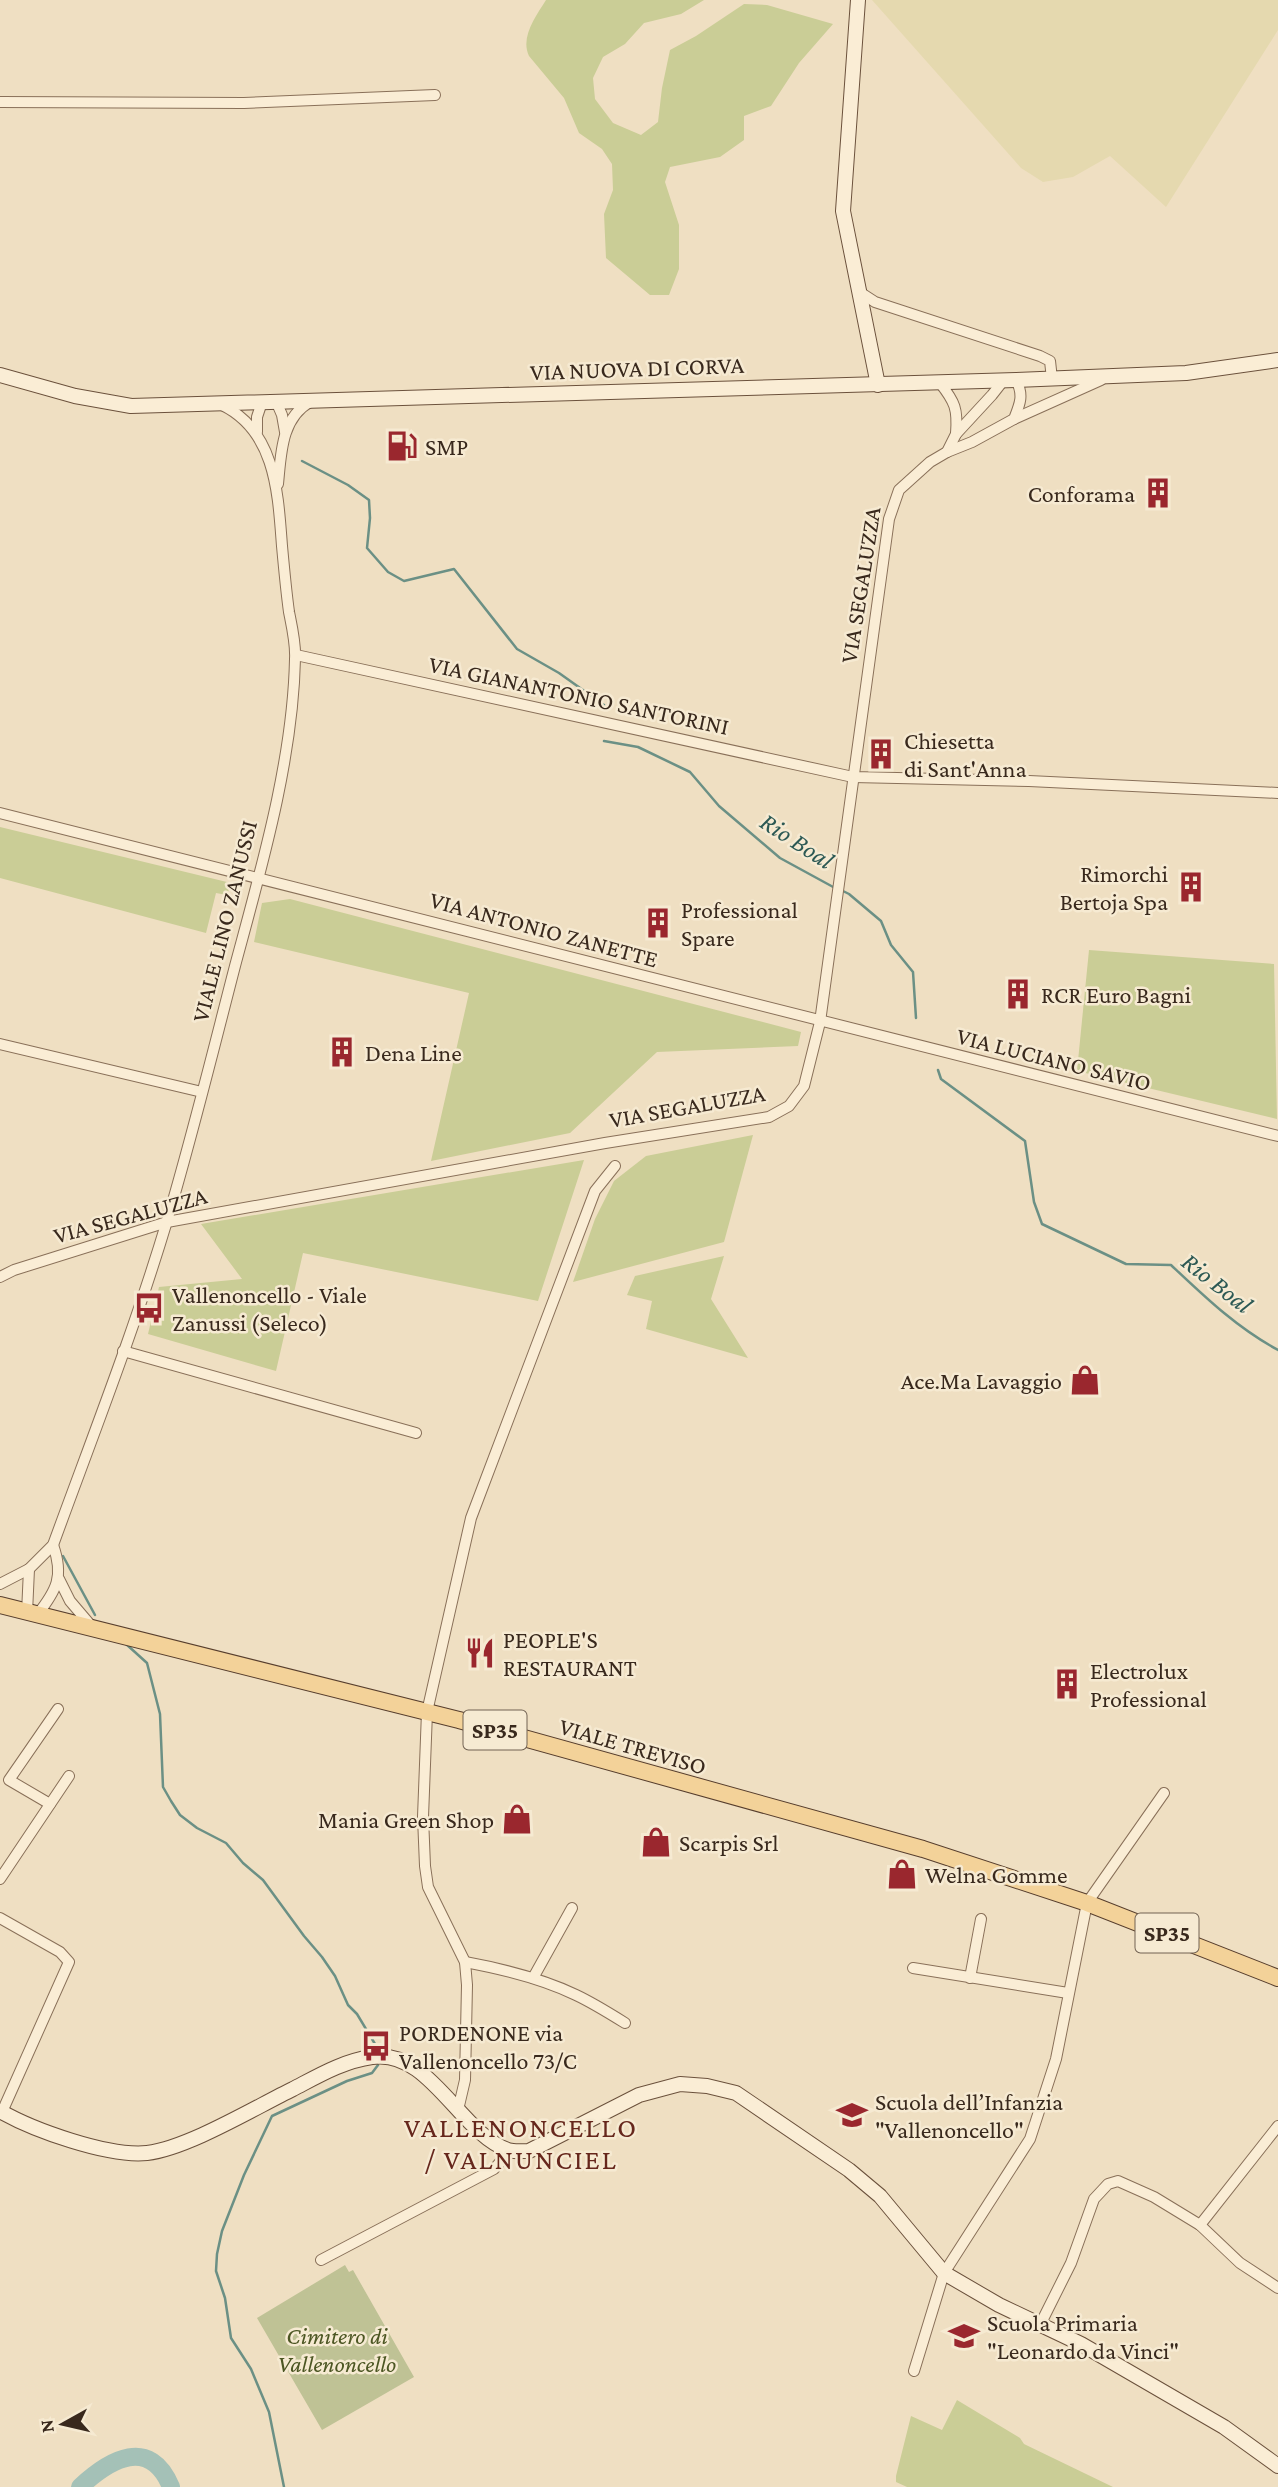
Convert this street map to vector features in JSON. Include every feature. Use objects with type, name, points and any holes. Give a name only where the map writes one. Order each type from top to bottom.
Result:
[{"type":"main road","name":"VIALE TREVISO","points":[[0,1605],[427,1712],[923,1849],[1087,1903],[1278,1978]]},
{"type":"street","points":[[858,0],[843,211],[878,384]]},
{"type":"street","points":[[0,102],[244,103],[435,95]]},
{"type":"street","points":[[858,291],[875,302],[1040,356],[1050,362],[1052,379]]},
{"type":"street","name":"VIA NUOVA DI CORVA","points":[[0,375],[75,396],[131,406],[1010,381],[1186,373],[1278,360]]},
{"type":"street","name":"VIA SEGALUZZA","points":[[0,1277],[14,1270],[167,1222],[605,1143],[769,1117],[789,1106],[804,1086],[820,1023],[889,519],[899,490],[947,452],[972,442],[1014,418],[1111,376]]},
{"type":"street","points":[[1010,381],[1022,390],[1014,418]]},
{"type":"street","name":"VIA SEGALUZZA","points":[[947,452],[956,433],[992,395],[1010,381]]},
{"type":"street","points":[[940,383],[954,401],[957,415],[956,433]]},
{"type":"street","name":"VIALE LINO ZANUSSI","points":[[277,490],[285,432],[301,406],[313,400]]},
{"type":"street","points":[[257,432],[257,417],[269,402]]},
{"type":"street","name":"VIALE LINO ZANUSSI","points":[[269,402],[285,432]]},
{"type":"street","name":"VIALE LINO ZANUSSI","points":[[0,1584],[29,1569],[53,1545],[123,1351],[167,1222],[259,876],[279,784],[294,692],[296,655],[286,591],[277,490],[268,455],[257,432],[232,410],[219,403]]},
{"type":"street","name":"VIA GIANANTONIO SANTORINI","points":[[296,655],[853,777],[1029,781],[1278,793]]},
{"type":"street","name":"VIA ANTONIO ZANETTE","points":[[0,813],[259,876],[820,1023]]},
{"type":"street","name":"VIA LUCIANO SAVIO","points":[[820,1023],[1278,1136]]},
{"type":"street","points":[[0,1044],[202,1092]]},
{"type":"street","points":[[458,2110],[465,2080],[468,2015],[465,1962],[428,1887],[423,1843],[427,1712],[471,1518],[595,1191],[615,1166]]},
{"type":"street","points":[[123,1351],[416,1433]]},
{"type":"street","name":"VIALE LINO ZANUSSI","points":[[53,1545],[58,1559],[58,1579],[70,1601],[93,1629]]},
{"type":"street","points":[[29,1569],[32,1614]]},
{"type":"street","points":[[32,1614],[51,1597],[58,1579]]},
{"type":"street","points":[[50,1804],[9,1780],[58,1709]]},
{"type":"street","points":[[0,1879],[69,1776]]},
{"type":"street","points":[[914,2371],[944,2273],[1030,2139],[1056,2059],[1087,1903],[1164,1793]]},
{"type":"street","points":[[533,1978],[572,1909]]},
{"type":"street","points":[[0,1918],[60,1952],[69,1962],[1,2111],[13,2118],[71,2139],[125,2153],[146,2153],[197,2136],[339,2066],[387,2056],[413,2067],[433,2083],[496,2144],[510,2151],[529,2151],[639,2095],[680,2084],[707,2086],[736,2093],[849,2170],[880,2196],[944,2273],[999,2305],[1081,2344],[1224,2427],[1278,2466]]},
{"type":"street","points":[[970,1978],[981,1919]]},
{"type":"street","points":[[465,1962],[504,1969],[533,1978],[577,1995],[625,2023]]},
{"type":"street","points":[[913,1968],[1069,1993]]},
{"type":"street","points":[[1200,2224],[1278,2126]]},
{"type":"street","points":[[321,2260],[494,2169],[510,2151]]},
{"type":"street","points":[[1040,2325],[1071,2263],[1094,2199],[1108,2184],[1118,2181],[1138,2188],[1200,2224],[1240,2263],[1278,2288]]},
{"type":"shaded area","points":[[872,0],[1278,0],[1278,30],[1166,207],[1110,156],[1073,177],[1043,182],[1021,168]]},
{"type":"green space","points":[[546,0],[704,0],[681,14],[644,23],[625,44],[603,57],[593,78],[595,99],[613,123],[641,135],[658,122],[670,50],[744,4],[767,5],[833,24],[799,63],[771,106],[744,116],[744,140],[720,157],[670,167],[665,182],[679,225],[679,269],[669,295],[650,295],[606,258],[604,214],[613,190],[612,164],[602,149],[579,133],[564,98],[529,56],[527,49],[530,27]]},
{"type":"green space","points":[[0,827],[231,883],[227,895],[216,893],[206,933],[0,878]]},
{"type":"green space","points":[[290,899],[801,1032],[798,1046],[657,1052],[570,1133],[431,1161],[469,993],[254,942],[262,903]]},
{"type":"green space","points":[[1089,950],[1274,964],[1277,1119],[1077,1071]]},
{"type":"green space","points":[[753,1135],[724,1242],[573,1282],[595,1219],[614,1181],[646,1156]]},
{"type":"green space","points":[[584,1160],[538,1301],[303,1253],[276,1371],[148,1334],[159,1287],[242,1279],[201,1224]]},
{"type":"green space","points":[[724,1256],[711,1299],[748,1358],[646,1329],[652,1301],[627,1295],[635,1276]]},
{"type":"green space","name":"Cimitero di Vallenoncello","points":[[345,2265],[349,2272],[353,2270],[414,2377],[322,2430],[257,2318]]},
{"type":"green space","points":[[957,2400],[1020,2438],[1024,2444],[1113,2487],[907,2487],[896,2482],[911,2416],[942,2430]]},
{"type":"waterway","name":"Rio Boal","points":[[302,461],[348,485],[369,500],[367,548],[388,572],[404,581],[454,569],[517,649],[559,673],[604,705]]},
{"type":"waterway","name":"Rio Boal","points":[[604,741],[638,747],[690,772],[719,806],[780,858],[835,888]]},
{"type":"waterway","name":"Rio Boal","points":[[841,890],[881,921],[891,945],[913,972],[916,1018]]},
{"type":"waterway","name":"Rio Boal","points":[[938,1070],[941,1079],[1025,1141],[1034,1202],[1042,1224],[1126,1264],[1171,1265],[1235,1322],[1278,1350]]},
{"type":"waterway","points":[[63,1556],[95,1615]]},
{"type":"waterway","points":[[126,1644],[147,1663],[160,1714],[163,1787],[171,1801],[180,1815],[197,1828],[226,1843],[243,1863],[263,1880],[335,1976],[348,2005],[357,2014],[375,2044]]},
{"type":"waterway","points":[[284,2487],[269,2412],[251,2369],[231,2338],[225,2298],[216,2271],[222,2231],[244,2175],[272,2116],[347,2081],[372,2073],[378,2065]]},
{"type":"waterway","points":[[80,2487],[104,2468],[129,2457],[141,2457],[152,2462],[162,2471],[171,2487]]},
{"type":"place","name":"SMP","points":[[402,446]]},
{"type":"place","name":"Conforama","points":[[1158,493]]},
{"type":"place","name":"Chiesetta di Sant'Anna","points":[[881,754]]},
{"type":"place","name":"Rimorchi Bertoja Spa","points":[[1191,887]]},
{"type":"place","name":"Professional Spare","points":[[658,923]]},
{"type":"place","name":"RCR Euro Bagni","points":[[1018,994]]},
{"type":"place","name":"Dena Line","points":[[342,1052]]},
{"type":"place","name":"Vallenoncello - Viale Zanussi (Seleco)","points":[[149,1308]]},
{"type":"place","name":"Ace.Ma Lavaggio","points":[[1085,1380]]},
{"type":"place","name":"PEOPLE'S RESTAURANT","points":[[480,1653]]},
{"type":"place","name":"Electrolux Professional","points":[[1067,1684]]},
{"type":"place","name":"Mania Green Shop","points":[[517,1819]]},
{"type":"place","name":"Scarpis Srl","points":[[656,1842]]},
{"type":"place","name":"Welna Gomme","points":[[902,1874]]},
{"type":"place","name":"PORDENONE via Vallenoncello 73/C","points":[[376,2046]]},
{"type":"place","name":"Scuola dell’Infanzia \"Vallenoncello\"","points":[[852,2115]]},
{"type":"place","name":"Scuola Primaria \"Leonardo da Vinci\"","points":[[964,2336]]},
{"type":"district","name":"VALLENONCELLO / VALNUNCIEL","points":[[521,2143]]}]
